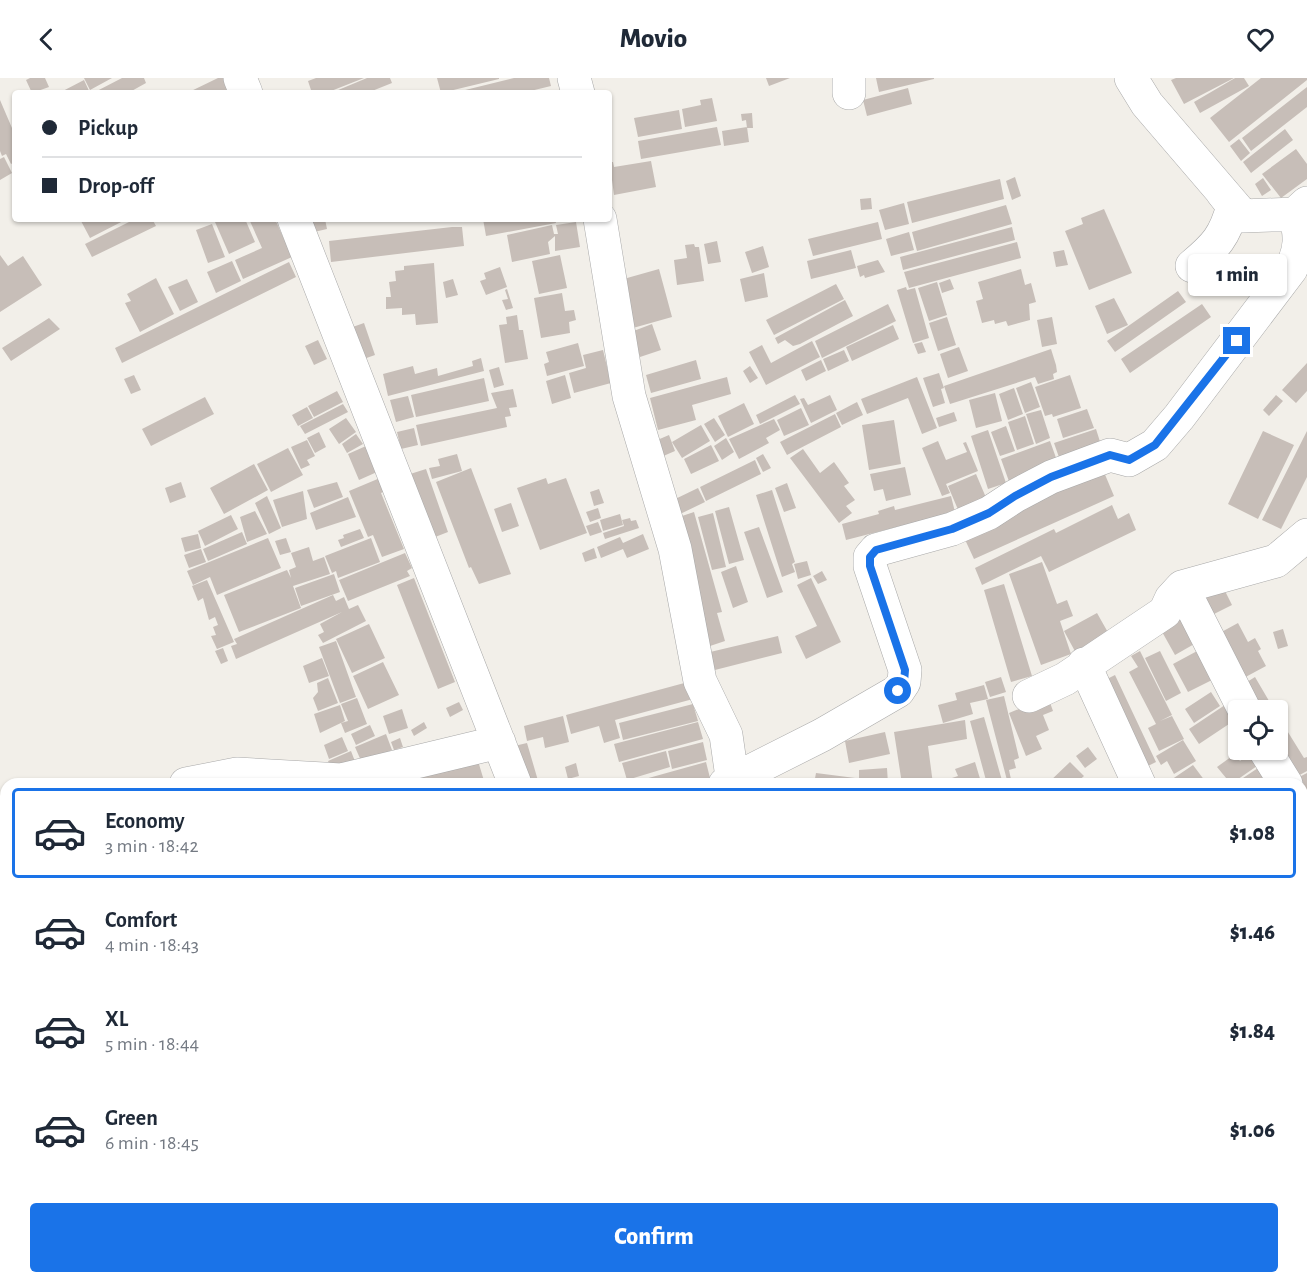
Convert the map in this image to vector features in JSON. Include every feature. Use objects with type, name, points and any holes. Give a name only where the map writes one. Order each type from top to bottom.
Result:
[{"type":"street","points":[[741,778],[898,691],[904,682],[905,670],[870,566],[870,557],[876,550],[952,529],[989,513],[1051,477],[1110,455],[1129,460],[1155,445],[1214,374],[1291,269],[1299,254],[1301,209],[1243,216],[1147,104],[1131,78]]},
{"type":"street","points":[[1192,156],[1233,206],[1228,227],[1216,246],[1192,266]]},
{"type":"street","points":[[295,222],[513,778]]},
{"type":"street","points":[[600,222],[629,396],[675,549],[700,681],[726,735],[730,778]]},
{"type":"street","points":[[1029,696],[1065,678],[1165,612],[1171,599],[1182,587],[1276,561],[1307,535]]},
{"type":"street","points":[[1182,587],[1239,700]]},
{"type":"street","points":[[1084,664],[1136,778]]},
{"type":"street","points":[[349,778],[499,742]]},
{"type":"street","points":[[1271,760],[1282,778]]},
{"type":"street","points":[[217,778],[237,774],[306,778]]},
{"type":"building","points":[[45,78],[49,87],[31,90],[26,80]]},
{"type":"building","points":[[84,78],[112,78],[90,90]]},
{"type":"building","points":[[122,78],[144,78],[146,83],[133,90],[99,90]]},
{"type":"building","points":[[218,78],[223,78],[229,90],[193,90]]},
{"type":"building","points":[[316,78],[364,78],[334,90],[311,90],[308,81]]},
{"type":"building","points":[[367,78],[390,78],[392,83],[374,90],[338,90]]},
{"type":"building","points":[[437,78],[499,78],[453,90],[440,90]]},
{"type":"building","points":[[514,78],[549,78],[551,86],[534,90],[465,90]]},
{"type":"building","points":[[766,78],[790,78],[769,86]]},
{"type":"building","points":[[876,78],[934,78],[934,79],[879,92]]},
{"type":"building","points":[[1176,78],[1234,78],[1184,104],[1171,80]]},
{"type":"building","points":[[1235,78],[1244,78],[1249,86],[1200,113],[1194,102]]},
{"type":"building","points":[[1261,78],[1307,78],[1307,80],[1229,142],[1210,118]]},
{"type":"building","points":[[84,80],[89,90],[65,90]]},
{"type":"building","points":[[1307,87],[1307,107],[1251,151],[1242,138]]},
{"type":"building","points":[[908,88],[912,104],[867,116],[863,100]]},
{"type":"building","points":[[712,98],[717,121],[685,127],[682,109],[701,105],[700,100]]},
{"type":"building","points":[[0,100],[12,128],[12,164],[6,154],[2,156],[0,151]]},
{"type":"building","points":[[679,110],[682,129],[638,137],[634,118]]},
{"type":"building","points":[[752,113],[753,128],[747,128],[746,120],[742,121],[741,114]]},
{"type":"building","points":[[717,127],[721,145],[641,159],[638,141]]},
{"type":"building","points":[[747,127],[749,142],[724,146],[722,131]]},
{"type":"building","points":[[1285,129],[1293,140],[1251,173],[1243,162]]},
{"type":"building","points":[[1239,139],[1250,153],[1241,161],[1230,146]]},
{"type":"building","points":[[1296,149],[1307,164],[1307,179],[1281,198],[1262,174]]},
{"type":"building","points":[[4,157],[12,173],[0,180],[0,159]]},
{"type":"building","points":[[651,161],[656,187],[614,195],[612,162],[614,167]]},
{"type":"building","points":[[1015,177],[1021,196],[1012,200],[1006,181]]},
{"type":"building","points":[[1263,178],[1271,190],[1262,196],[1255,184]]},
{"type":"building","points":[[1000,179],[1004,199],[912,223],[907,202]]},
{"type":"building","points":[[871,198],[872,209],[861,210],[860,199]]},
{"type":"building","points":[[904,203],[909,224],[885,230],[879,210]]},
{"type":"building","points":[[1006,205],[1012,224],[917,251],[912,232]]},
{"type":"building","points":[[1104,209],[1132,273],[1089,290],[1065,231],[1083,224],[1081,218]]},
{"type":"building","points":[[82,222],[121,222],[90,238]]},
{"type":"building","points":[[129,222],[154,222],[156,226],[92,257],[85,244]]},
{"type":"building","points":[[215,222],[246,222],[255,242],[229,254]]},
{"type":"building","points":[[250,222],[276,222],[292,257],[243,279],[235,260],[262,248]]},
{"type":"building","points":[[312,222],[326,222],[327,229],[314,232]]},
{"type":"building","points":[[484,222],[556,223],[486,236]]},
{"type":"building","points":[[576,222],[580,247],[555,251],[555,236],[548,242],[550,254],[512,262],[507,235],[552,225],[554,234],[558,234],[556,225]]},
{"type":"building","points":[[878,222],[882,239],[813,256],[808,239]]},
{"type":"building","points":[[212,224],[225,257],[208,263],[196,230]]},
{"type":"building","points":[[462,227],[464,246],[331,262],[329,241]]},
{"type":"building","points":[[1012,227],[1015,240],[903,270],[900,257]]},
{"type":"building","points":[[909,232],[914,250],[891,256],[886,239]]},
{"type":"building","points":[[717,241],[721,262],[708,264],[704,244]]},
{"type":"building","points":[[1017,242],[1021,258],[909,288],[904,272]]},
{"type":"building","points":[[694,244],[695,247],[699,247],[704,281],[677,285],[674,260],[687,258],[685,245]]},
{"type":"building","points":[[763,246],[769,267],[752,273],[745,252]]},
{"type":"building","points":[[851,250],[856,268],[811,279],[807,261]]},
{"type":"building","points":[[1064,250],[1068,265],[1056,267],[1053,252]]},
{"type":"building","points":[[0,255],[8,266],[23,256],[42,285],[0,312]]},
{"type":"building","points":[[560,255],[567,288],[539,294],[532,261]]},
{"type":"building","points":[[878,260],[885,272],[865,278],[864,275],[860,277],[857,266]]},
{"type":"building","points":[[232,261],[241,281],[216,293],[207,272]]},
{"type":"building","points":[[289,262],[296,277],[122,363],[115,348]]},
{"type":"building","points":[[434,263],[438,323],[416,325],[415,314],[402,315],[402,308],[386,309],[386,297],[391,297],[389,282],[396,281],[395,271],[404,270],[404,266]]},
{"type":"building","points":[[500,267],[507,287],[486,295],[480,281],[486,279],[484,273]]},
{"type":"building","points":[[659,269],[672,317],[633,328],[620,280]]},
{"type":"building","points":[[1021,269],[1025,285],[1031,283],[1036,302],[1029,304],[1030,320],[1008,326],[1006,321],[995,324],[994,320],[982,323],[976,301],[983,299],[978,282]]},
{"type":"building","points":[[764,273],[768,297],[745,302],[740,279]]},
{"type":"building","points":[[156,278],[174,314],[140,332],[125,303],[131,301],[127,294]]},
{"type":"building","points":[[187,279],[198,302],[180,311],[168,287]]},
{"type":"building","points":[[453,279],[458,295],[446,298],[443,282]]},
{"type":"building","points":[[950,279],[954,289],[942,293],[939,283]]},
{"type":"building","points":[[937,282],[947,315],[929,321],[918,288]]},
{"type":"building","points":[[836,284],[844,299],[774,335],[766,320]]},
{"type":"building","points":[[906,287],[907,290],[915,288],[929,338],[913,343],[897,290]]},
{"type":"building","points":[[507,289],[513,308],[506,310],[502,300],[508,299],[505,290]]},
{"type":"building","points":[[1178,291],[1186,302],[1115,352],[1107,341]]},
{"type":"building","points":[[562,293],[565,311],[574,310],[576,320],[569,322],[570,333],[541,338],[534,298]]},
{"type":"building","points":[[1114,298],[1128,325],[1107,334],[1095,306]]},
{"type":"building","points":[[845,300],[853,316],[800,344],[793,346],[785,340],[778,344],[775,338]]},
{"type":"building","points":[[888,304],[896,321],[822,358],[815,341]]},
{"type":"building","points":[[1202,304],[1211,317],[1130,373],[1121,359]]},
{"type":"building","points":[[517,315],[519,330],[523,330],[528,359],[505,363],[499,325],[507,324],[506,317]]},
{"type":"building","points":[[947,317],[956,345],[938,351],[929,323]]},
{"type":"building","points":[[1052,317],[1057,344],[1042,347],[1037,320]]},
{"type":"building","points":[[49,318],[60,329],[11,361],[2,348]]},
{"type":"building","points":[[364,323],[375,355],[358,361],[347,329]]},
{"type":"building","points":[[652,324],[661,350],[640,357],[631,332]]},
{"type":"building","points":[[893,325],[899,339],[852,361],[846,347]]},
{"type":"building","points":[[318,340],[327,359],[314,365],[305,346]]},
{"type":"building","points":[[812,341],[820,357],[766,385],[749,352],[762,345],[771,363]]},
{"type":"building","points":[[922,342],[926,352],[918,354],[914,344]]},
{"type":"building","points":[[578,343],[584,366],[547,376],[544,364],[549,362],[546,352]]},
{"type":"building","points":[[959,347],[968,371],[948,378],[940,354]]},
{"type":"building","points":[[1051,349],[1057,372],[1053,374],[1054,379],[1038,384],[1035,377],[950,404],[944,386]]},
{"type":"building","points":[[603,350],[611,383],[574,393],[569,373],[586,368],[583,355]]},
{"type":"building","points":[[844,350],[849,361],[828,371],[823,359]]},
{"type":"building","points":[[481,358],[484,371],[388,396],[383,374],[413,366],[415,374],[437,368],[438,376],[473,366],[472,361]]},
{"type":"building","points":[[696,360],[701,379],[651,393],[646,375]]},
{"type":"building","points":[[821,360],[826,371],[806,381],[801,370]]},
{"type":"building","points":[[1307,363],[1307,391],[1296,403],[1282,390]]},
{"type":"building","points":[[750,366],[758,378],[750,383],[743,371]]},
{"type":"building","points":[[499,367],[504,385],[494,388],[489,370]]},
{"type":"building","points":[[939,373],[944,388],[941,389],[945,403],[933,407],[923,378]]},
{"type":"building","points":[[134,375],[141,390],[131,394],[124,379]]},
{"type":"building","points":[[565,375],[571,398],[552,404],[546,381]]},
{"type":"building","points":[[1070,375],[1081,408],[1053,417],[1052,414],[1045,416],[1035,387]]},
{"type":"building","points":[[727,377],[731,394],[692,405],[696,420],[658,430],[650,398]]},
{"type":"building","points":[[917,377],[937,428],[922,434],[908,398],[867,414],[861,399]]},
{"type":"building","points":[[484,378],[489,401],[416,417],[411,395]]},
{"type":"building","points":[[1031,382],[1040,407],[1025,413],[1016,388]]},
{"type":"building","points":[[1014,388],[1023,414],[1008,420],[999,394]]},
{"type":"building","points":[[513,389],[517,407],[509,408],[511,416],[505,417],[507,427],[421,446],[416,425],[497,408],[491,393]]},
{"type":"building","points":[[337,391],[343,402],[314,417],[308,406]]},
{"type":"building","points":[[995,393],[1002,421],[976,428],[969,400]]},
{"type":"building","points":[[795,395],[800,404],[760,424],[756,415]]},
{"type":"building","points":[[830,395],[837,410],[811,423],[800,399],[804,398],[808,405]]},
{"type":"building","points":[[1276,395],[1283,401],[1269,416],[1263,410]]},
{"type":"building","points":[[408,396],[414,417],[396,422],[390,400]]},
{"type":"building","points":[[205,397],[214,414],[151,446],[142,429]]},
{"type":"building","points":[[857,402],[863,415],[842,425],[836,413]]},
{"type":"building","points":[[744,403],[754,424],[728,437],[718,416]]},
{"type":"building","points":[[343,404],[348,412],[305,434],[300,426]]},
{"type":"building","points":[[307,407],[313,418],[298,426],[292,415]]},
{"type":"building","points":[[801,408],[809,425],[784,436],[777,420]]},
{"type":"building","points":[[1087,409],[1094,428],[1063,438],[1057,419]]},
{"type":"building","points":[[1041,410],[1050,438],[1036,444],[1026,414]]},
{"type":"building","points":[[954,412],[957,421],[939,427],[936,418]]},
{"type":"building","points":[[835,414],[841,427],[787,455],[780,442]]},
{"type":"building","points":[[1025,416],[1034,444],[1017,450],[1008,422]]},
{"type":"building","points":[[346,418],[356,432],[339,444],[329,429]]},
{"type":"building","points":[[714,418],[725,435],[715,442],[704,424]]},
{"type":"building","points":[[774,419],[780,430],[766,438],[769,443],[739,459],[729,439]]},
{"type":"building","points":[[894,420],[901,464],[869,470],[862,425]]},
{"type":"building","points":[[701,425],[710,441],[682,458],[672,442]]},
{"type":"building","points":[[1006,426],[1015,451],[1000,456],[991,432]]},
{"type":"building","points":[[414,428],[418,445],[401,449],[397,432]]},
{"type":"building","points":[[1096,429],[1102,448],[1061,463],[1054,443]]},
{"type":"building","points":[[988,430],[1006,483],[988,489],[971,436]]},
{"type":"building","points":[[1263,431],[1294,445],[1258,519],[1228,504]]},
{"type":"building","points":[[1307,431],[1307,477],[1281,529],[1262,520]]},
{"type":"building","points":[[319,432],[326,447],[315,453],[307,438]]},
{"type":"building","points":[[356,434],[363,444],[347,453],[342,444]]},
{"type":"building","points":[[669,435],[675,451],[661,457],[655,441]]},
{"type":"building","points":[[726,438],[734,452],[722,460],[714,446]]},
{"type":"building","points":[[307,440],[315,456],[307,460],[310,465],[301,469],[291,447]]},
{"type":"building","points":[[938,441],[946,460],[967,452],[963,443],[966,442],[978,471],[946,484],[950,493],[942,496],[922,448]]},
{"type":"building","points":[[1050,441],[1060,469],[1011,487],[1001,459]]},
{"type":"building","points":[[711,445],[719,461],[691,474],[684,459]]},
{"type":"building","points":[[366,446],[377,472],[359,480],[348,454]]},
{"type":"building","points":[[288,448],[303,475],[271,492],[257,464]]},
{"type":"building","points":[[803,449],[820,473],[834,462],[849,483],[844,486],[855,500],[846,506],[852,513],[839,523],[790,458]]},
{"type":"building","points":[[457,454],[462,471],[432,479],[429,468],[440,466],[438,459]]},
{"type":"building","points":[[763,454],[771,468],[763,472],[756,458]]},
{"type":"building","points":[[755,460],[761,474],[706,501],[700,487]]},
{"type":"building","points":[[254,464],[268,490],[224,514],[210,488]]},
{"type":"building","points":[[1101,465],[1114,496],[974,559],[961,531]]},
{"type":"building","points":[[905,467],[911,495],[886,501],[883,489],[874,491],[870,474]]},
{"type":"building","points":[[471,468],[511,574],[479,584],[471,567],[469,568],[436,482]]},
{"type":"building","points":[[426,469],[448,532],[430,539],[407,475]]},
{"type":"building","points":[[976,474],[990,507],[962,519],[948,486]]},
{"type":"building","points":[[380,478],[385,491],[381,493],[404,549],[382,557],[373,535],[368,537],[349,491]]},
{"type":"building","points":[[546,478],[548,484],[566,478],[587,533],[540,550],[517,488]]},
{"type":"building","points":[[181,482],[186,497],[170,503],[165,488]]},
{"type":"building","points":[[337,482],[343,497],[314,508],[307,490]]},
{"type":"building","points":[[787,483],[796,508],[784,512],[775,488]]},
{"type":"building","points":[[698,488],[705,502],[676,516],[669,502]]},
{"type":"building","points":[[599,489],[604,503],[594,506],[590,492]]},
{"type":"building","points":[[772,490],[795,562],[792,564],[795,572],[782,577],[756,495]]},
{"type":"building","points":[[303,491],[307,519],[282,527],[273,500]]},
{"type":"building","points":[[267,496],[281,528],[269,534],[255,503]]},
{"type":"building","points":[[951,496],[955,512],[846,540],[842,524],[879,514],[878,511],[894,506],[895,510]]},
{"type":"building","points":[[348,497],[356,517],[316,530],[310,513]]},
{"type":"building","points":[[511,503],[519,526],[502,532],[494,509]]},
{"type":"building","points":[[1112,505],[1118,519],[1129,513],[1136,530],[1049,572],[1041,556],[982,585],[975,568],[1054,529],[1056,533]]},
{"type":"building","points":[[729,507],[744,560],[729,564],[715,511]]},
{"type":"building","points":[[598,508],[601,518],[590,522],[586,512]]},
{"type":"building","points":[[255,511],[267,534],[247,542],[240,517]]},
{"type":"building","points":[[694,512],[722,612],[717,613],[725,641],[704,648],[676,518]]},
{"type":"building","points":[[713,513],[726,567],[712,570],[698,517]]},
{"type":"building","points":[[620,514],[623,525],[603,531],[600,520]]},
{"type":"building","points":[[231,515],[238,529],[205,546],[198,531]]},
{"type":"building","points":[[630,518],[631,521],[636,520],[639,528],[605,539],[603,533],[624,526],[622,520]]},
{"type":"building","points":[[598,522],[602,532],[590,536],[586,526]]},
{"type":"building","points":[[759,527],[783,592],[767,598],[744,532]]},
{"type":"building","points":[[360,529],[364,538],[341,547],[338,540],[344,538],[343,535]]},
{"type":"building","points":[[242,532],[247,544],[208,561],[203,549]]},
{"type":"building","points":[[198,534],[201,548],[185,552],[181,538]]},
{"type":"building","points":[[643,534],[649,549],[627,558],[623,549],[601,558],[597,547],[620,537],[623,543]]},
{"type":"building","points":[[268,538],[281,568],[217,595],[210,577],[193,585],[187,571]]},
{"type":"building","points":[[286,538],[291,552],[280,555],[275,541]]},
{"type":"building","points":[[371,538],[380,562],[338,578],[336,571],[332,573],[325,556]]},
{"type":"building","points":[[309,547],[313,561],[324,557],[330,574],[293,586],[301,608],[239,632],[224,595],[287,570],[291,578],[289,570],[296,567],[291,553]]},
{"type":"building","points":[[594,548],[597,558],[585,562],[582,553]]},
{"type":"building","points":[[201,549],[206,562],[189,568],[184,555]]},
{"type":"building","points":[[405,553],[412,568],[407,571],[410,576],[348,601],[339,580]]},
{"type":"building","points":[[807,561],[811,575],[798,579],[794,564]]},
{"type":"building","points":[[1042,562],[1057,604],[1067,600],[1073,616],[1060,621],[1071,654],[1041,665],[1009,574]]},
{"type":"building","points":[[736,566],[748,602],[733,608],[721,572]]},
{"type":"building","points":[[822,571],[827,580],[818,584],[813,576]]},
{"type":"building","points":[[334,574],[340,592],[301,606],[295,588]]},
{"type":"building","points":[[414,578],[455,682],[438,689],[397,585]]},
{"type":"building","points":[[811,578],[841,642],[806,659],[795,636],[817,626],[797,585]]},
{"type":"building","points":[[207,580],[234,642],[217,649],[211,636],[216,635],[213,627],[218,625],[215,617],[209,620],[203,598],[198,601],[192,586]]},
{"type":"building","points":[[1004,584],[1032,676],[1011,682],[984,590]]},
{"type":"building","points":[[1224,589],[1232,605],[1206,618],[1198,601]]},
{"type":"building","points":[[333,595],[336,601],[344,597],[349,609],[358,605],[366,621],[323,643],[318,635],[324,632],[320,624],[342,612],[236,659],[231,646],[237,644],[234,639]]},
{"type":"building","points":[[1176,610],[1196,643],[1175,655],[1156,621]]},
{"type":"building","points":[[1097,613],[1110,636],[1077,655],[1064,631]]},
{"type":"building","points":[[1238,623],[1248,642],[1255,638],[1261,649],[1258,651],[1266,666],[1240,680],[1216,635]]},
{"type":"building","points":[[369,624],[385,658],[352,673],[336,639]]},
{"type":"building","points":[[1283,629],[1288,646],[1278,649],[1273,632]]},
{"type":"building","points":[[778,636],[782,653],[711,671],[706,653]]},
{"type":"building","points":[[336,641],[356,697],[340,703],[319,647]]},
{"type":"building","points":[[223,648],[228,661],[221,664],[215,651]]},
{"type":"building","points":[[1199,650],[1214,679],[1188,692],[1173,664]]},
{"type":"building","points":[[1140,651],[1172,715],[1160,721],[1172,716],[1184,739],[1159,751],[1148,728],[1156,724],[1129,672],[1138,667],[1131,656]]},
{"type":"building","points":[[1160,651],[1181,693],[1166,701],[1145,658]]},
{"type":"building","points":[[322,658],[329,676],[309,683],[303,666]]},
{"type":"building","points":[[383,662],[399,695],[368,709],[353,676]]},
{"type":"building","points":[[1115,675],[1156,762],[1140,770],[1099,683]]},
{"type":"building","points":[[1001,677],[1006,692],[990,697],[985,682]]},
{"type":"building","points":[[1255,677],[1269,700],[1247,700],[1239,687]]},
{"type":"building","points":[[328,678],[338,703],[318,711],[313,698],[318,692],[317,683]]},
{"type":"building","points":[[688,682],[693,699],[615,720],[620,738],[604,743],[599,726],[571,734],[566,715]]},
{"type":"building","points":[[984,685],[988,699],[970,703],[973,714],[943,723],[938,705],[957,700],[955,693]]},
{"type":"building","points":[[1211,692],[1220,706],[1194,723],[1185,709]]},
{"type":"building","points":[[1004,696],[1019,758],[1014,760],[1016,768],[1009,770],[1011,778],[1006,778],[986,700]]},
{"type":"building","points":[[1048,697],[1053,711],[1043,715],[1049,730],[1036,736],[1042,749],[1026,756],[1009,713]]},
{"type":"building","points":[[357,698],[367,724],[345,733],[341,723],[348,721],[341,704]]},
{"type":"building","points":[[459,702],[463,710],[450,717],[446,708]]},
{"type":"building","points":[[1228,703],[1228,725],[1199,744],[1189,729]]},
{"type":"building","points":[[693,704],[698,721],[623,740],[619,723]]},
{"type":"building","points":[[340,705],[345,721],[320,733],[314,714]]},
{"type":"building","points":[[402,709],[408,728],[389,734],[383,716]]},
{"type":"building","points":[[563,716],[569,742],[545,748],[543,737],[527,741],[524,726]]},
{"type":"building","points":[[984,717],[1001,778],[985,778],[970,721]]},
{"type":"building","points":[[965,720],[967,739],[928,746],[932,778],[901,778],[894,732]]},
{"type":"building","points":[[424,722],[427,728],[414,736],[411,730]]},
{"type":"building","points":[[698,722],[703,739],[619,762],[614,744]]},
{"type":"building","points":[[370,725],[375,736],[356,745],[351,734]]},
{"type":"building","points":[[885,732],[890,754],[849,763],[845,741]]},
{"type":"building","points":[[1288,732],[1304,758],[1307,757],[1307,771],[1294,778],[1283,760],[1288,760]]},
{"type":"building","points":[[386,734],[392,750],[362,763],[355,747]]},
{"type":"building","points":[[342,737],[348,751],[329,759],[324,745]]},
{"type":"building","points":[[400,738],[403,747],[394,750],[391,742]]},
{"type":"building","points":[[1183,740],[1196,761],[1174,774],[1167,761],[1161,765],[1156,756]]},
{"type":"building","points":[[703,742],[707,760],[672,769],[668,751]]},
{"type":"building","points":[[527,743],[537,778],[518,778],[510,747]]},
{"type":"building","points":[[1088,747],[1097,759],[1085,768],[1076,756]]},
{"type":"building","points":[[351,751],[356,764],[333,773],[328,761]]},
{"type":"building","points":[[475,751],[483,778],[402,778],[401,775]]},
{"type":"building","points":[[666,751],[670,767],[626,778],[622,763]]},
{"type":"building","points":[[1228,759],[1259,760],[1272,778],[1243,778],[1258,768],[1257,766],[1240,778],[1226,778],[1217,767]]},
{"type":"building","points":[[706,762],[710,778],[649,778]]},
{"type":"building","points":[[975,762],[980,778],[952,778],[958,776],[955,769]]},
{"type":"building","points":[[1070,762],[1084,776],[1082,778],[1053,778]]},
{"type":"building","points":[[576,763],[579,776],[568,778],[565,767]]},
{"type":"building","points":[[1193,765],[1203,778],[1174,778]]},
{"type":"building","points":[[887,768],[888,778],[859,778],[859,770]]},
{"type":"building","points":[[816,773],[855,778],[815,778]]},
{"type":"building","points":[[1307,773],[1307,778],[1297,778]]},
{"type":"route","points":[[898,691],[904,682],[905,670],[870,566],[870,557],[876,550],[952,529],[989,513],[1051,477],[1110,455],[1129,460],[1155,445],[1214,374],[1237,341]]}]
